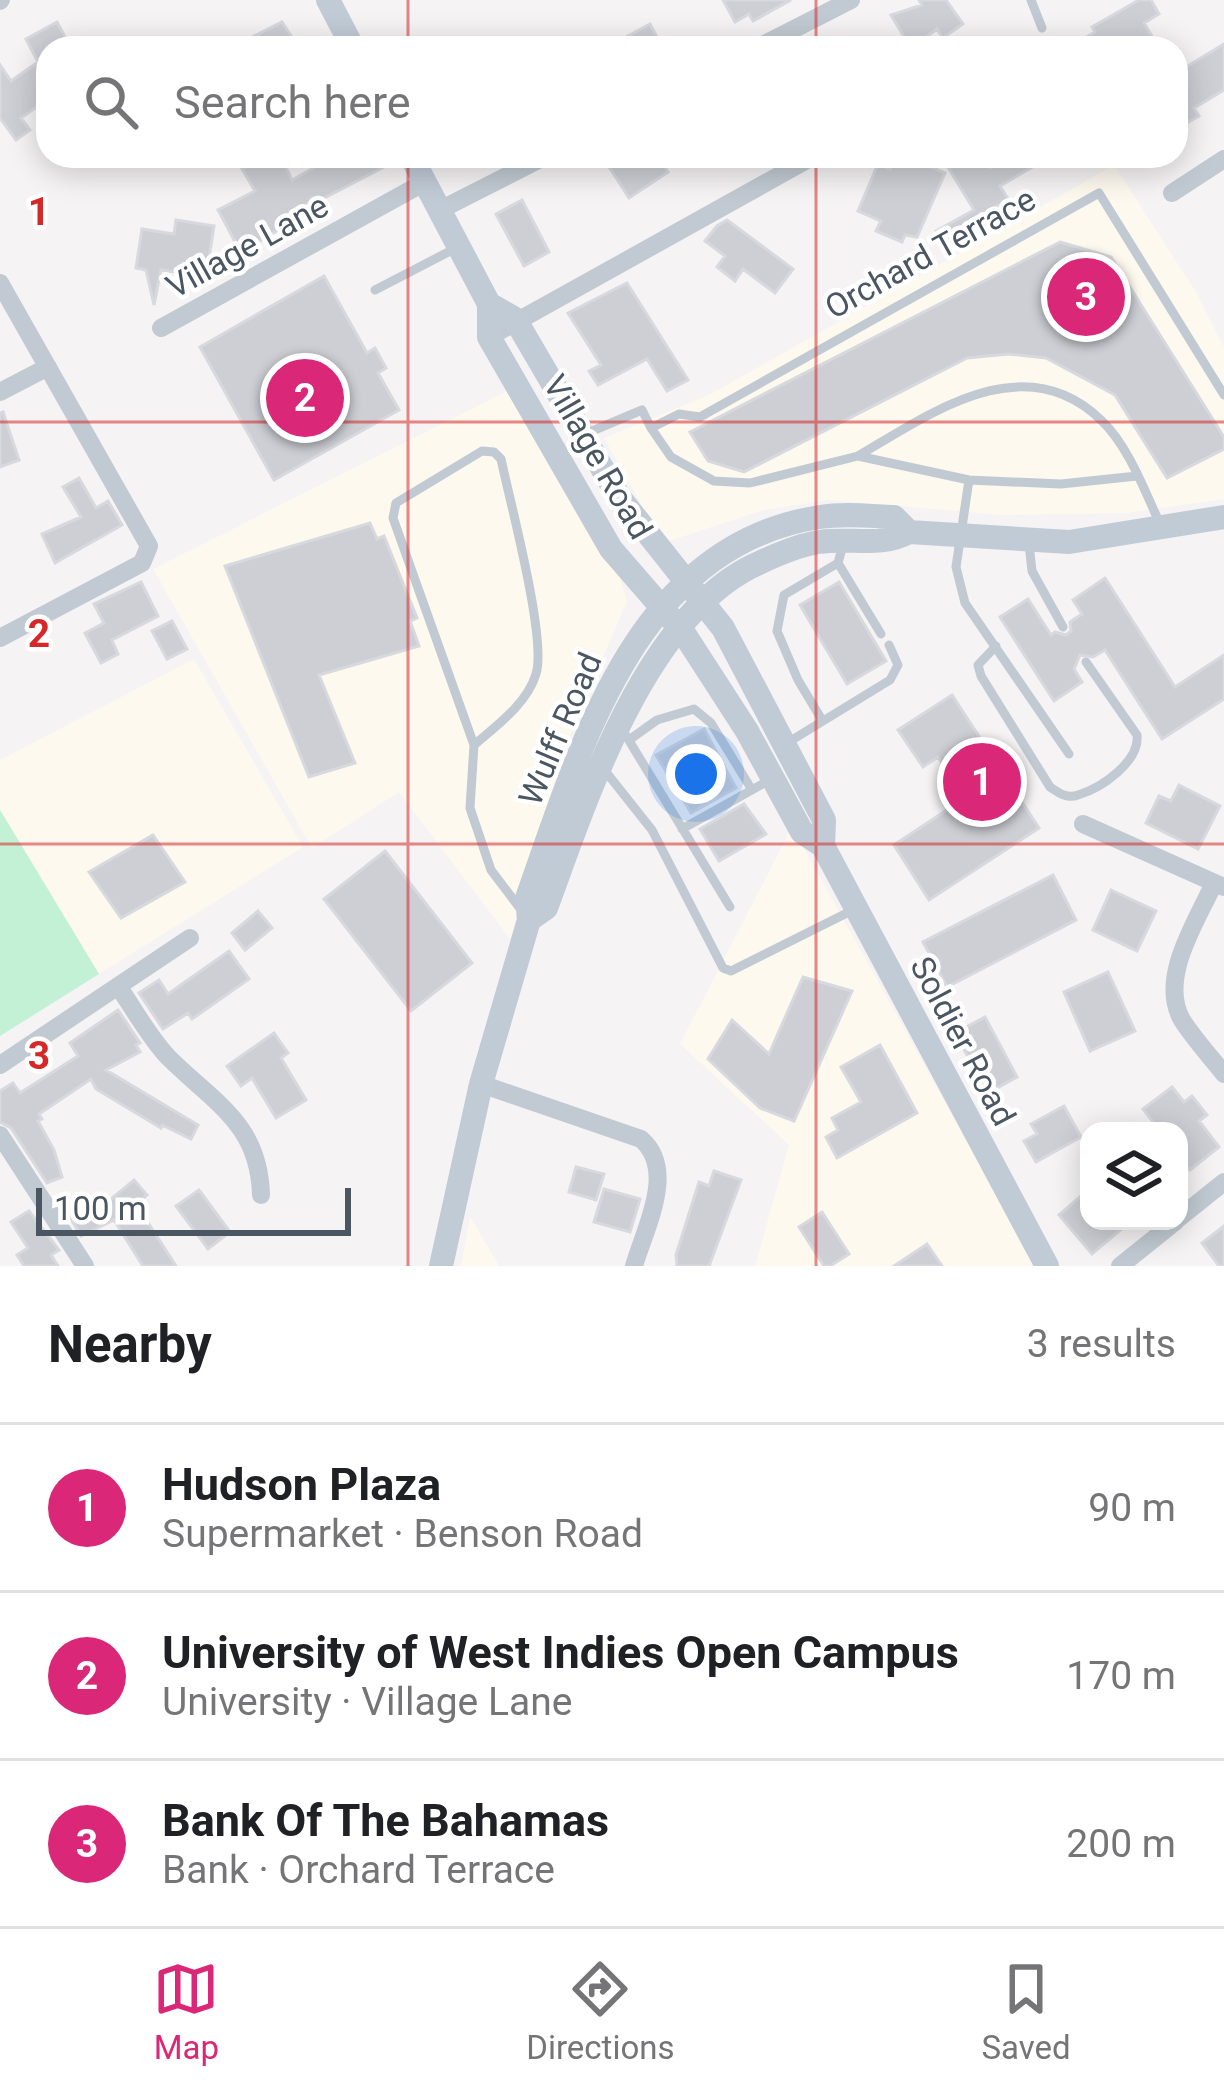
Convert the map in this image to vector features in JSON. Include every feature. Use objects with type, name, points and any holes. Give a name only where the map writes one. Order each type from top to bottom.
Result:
[{"type":"main road","points":[[329,0],[347,36]]},
{"type":"main road","name":"Village Road","points":[[417,168],[490,304],[515,320],[629,511],[706,602]]},
{"type":"main road","points":[[489,337],[490,304]]},
{"type":"main road","name":"Village Road","points":[[489,337],[611,549],[680,628]]},
{"type":"main road","name":"Wulff Road","points":[[441,1266],[481,1084],[529,920],[527,898],[595,722],[627,655],[660,607],[686,580],[736,543],[819,517],[894,517],[909,532],[891,542],[841,551],[818,542],[753,565],[680,628],[658,655],[624,732],[602,767],[546,908],[529,920]]},
{"type":"main road","points":[[909,532],[1069,542],[1224,518]]},
{"type":"main road","name":"Soldier Road","points":[[706,602],[787,743],[824,820],[823,846],[855,909],[1047,1266]]},
{"type":"main road","name":"Soldier Road","points":[[680,628],[747,731],[762,784],[802,832],[823,846]]},
{"type":"street","points":[[780,36],[851,0]]},
{"type":"street","points":[[1172,194],[1224,159]]},
{"type":"street","points":[[438,211],[522,168]]},
{"type":"street","points":[[489,337],[792,168]]},
{"type":"street","name":"Village Lane","points":[[161,328],[425,182]]},
{"type":"street","points":[[0,283],[149,545],[142,563],[0,638]]},
{"type":"street","points":[[0,392],[48,367]]},
{"type":"street","points":[[1084,824],[1219,885],[1184,951],[1174,990],[1182,1020],[1224,1074]]},
{"type":"street","points":[[0,1065],[190,938]]},
{"type":"street","points":[[118,986],[164,1053],[226,1107],[250,1140],[260,1170],[261,1195]]},
{"type":"street","points":[[481,1084],[641,1139],[652,1149],[658,1165],[657,1187],[634,1266]]},
{"type":"street","points":[[0,1135],[85,1266]]},
{"type":"street","points":[[1188,1211],[1224,1182]]},
{"type":"street","points":[[1120,1266],[1165,1230]]},
{"type":"lane","points":[[1031,0],[1042,28]]},
{"type":"lane","name":"Orchard Terrace","points":[[585,434],[642,410],[651,428],[679,414],[700,417],[1099,193],[1224,395]]},
{"type":"lane","points":[[376,290],[458,247]]},
{"type":"lane","points":[[651,428],[671,457],[714,481],[750,483],[858,456],[954,400],[1003,387],[1042,388],[1079,403],[1103,422],[1162,527]]},
{"type":"lane","points":[[474,745],[513,711],[536,675],[538,640],[501,459],[494,452],[482,451],[395,503],[393,512],[474,745],[470,808],[491,870],[529,920]]},
{"type":"lane","points":[[858,456],[969,480],[1061,484],[1137,476]]},
{"type":"lane","points":[[969,480],[956,567],[964,603],[1069,754]]},
{"type":"lane","points":[[1029,540],[1031,571],[1063,627]]},
{"type":"lane","points":[[822,720],[777,631],[784,595],[841,551],[881,634]]},
{"type":"lane","points":[[787,743],[890,680],[898,665],[889,645]]},
{"type":"lane","points":[[996,646],[978,665],[981,676],[1051,787],[1067,796],[1078,795],[1129,764],[1138,743],[1086,662]]},
{"type":"lane","points":[[682,829],[762,784],[694,709],[624,732],[682,829],[730,907]]},
{"type":"lane","points":[[602,767],[652,830],[723,968],[731,971],[855,909]]},
{"type":"shaded area","points":[[1116,168],[1196,292],[1224,347],[1224,499],[1126,513],[1003,515],[829,500],[764,510],[663,543],[604,438],[711,394]]},
{"type":"shaded area","points":[[511,389],[620,578],[627,601],[564,750],[510,939],[399,792],[312,848],[153,569]]},
{"type":"shaded area","points":[[194,659],[303,847],[99,974],[0,809],[0,760]]},
{"type":"shaded area","points":[[792,827],[1036,1266],[755,1266],[789,1145],[680,1044]]},
{"type":"shaded area","points":[[470,1216],[499,1266],[461,1266]]},
{"type":"green space","points":[[0,810],[99,974],[0,1036]]},
{"type":"building","points":[[723,0],[791,0],[753,21],[749,14],[735,22]]},
{"type":"building","points":[[919,0],[946,0],[963,24],[946,36],[937,29],[927,36],[904,36],[891,15],[922,5]]},
{"type":"building","points":[[1139,0],[1151,0],[1159,14],[1144,23],[1152,36],[1088,36],[1095,32],[1092,27]]},
{"type":"building","points":[[57,22],[65,36],[36,36],[36,58],[26,39]]},
{"type":"building","points":[[282,22],[291,36],[255,36]]},
{"type":"building","points":[[650,24],[656,36],[628,36]]},
{"type":"building","points":[[1224,44],[1224,90],[1194,108],[1199,116],[1188,122],[1188,66]]},
{"type":"building","points":[[36,63],[36,107],[21,118],[30,130],[16,140],[0,118],[0,65],[11,81]]},
{"type":"building","points":[[286,168],[292,180],[314,168],[382,168],[307,207],[309,211],[241,253],[218,210],[255,191],[242,169]]},
{"type":"building","points":[[610,168],[666,168],[668,172],[629,198]]},
{"type":"building","points":[[876,168],[933,168],[945,173],[917,237],[905,235],[902,242],[876,231],[881,221],[858,211]]},
{"type":"building","points":[[1031,168],[1000,186],[1008,199],[985,214],[988,220],[943,245],[936,231],[974,210],[949,169]]},
{"type":"building","points":[[522,200],[549,252],[524,266],[496,214]]},
{"type":"building","points":[[176,220],[214,226],[206,277],[161,270],[154,305],[146,270],[136,268],[142,229],[174,234]]},
{"type":"building","points":[[727,220],[793,269],[775,293],[743,269],[735,281],[717,267],[725,256],[705,241]]},
{"type":"building","points":[[1060,242],[1111,257],[1224,437],[1224,449],[1167,478],[1115,395],[1046,358],[1009,354],[967,358],[744,472],[708,461],[690,432]]},
{"type":"building","points":[[324,276],[367,353],[375,348],[386,368],[378,373],[399,410],[274,480],[200,347]]},
{"type":"building","points":[[627,283],[688,380],[667,391],[647,359],[598,385],[589,371],[601,365],[568,313]]},
{"type":"building","points":[[0,413],[19,460],[0,467]]},
{"type":"building","points":[[79,478],[96,508],[108,501],[122,525],[55,563],[42,534],[81,517],[63,487]]},
{"type":"building","points":[[370,523],[377,539],[384,536],[417,618],[410,621],[419,646],[319,675],[355,763],[309,777],[225,566]]},
{"type":"building","points":[[1105,578],[1175,687],[1224,655],[1224,699],[1162,739],[1105,650],[1093,657],[1080,655],[1074,669],[1082,682],[1054,701],[1000,617],[1028,599],[1051,635],[1066,635],[1071,631],[1070,622],[1082,614],[1073,600]]},
{"type":"building","points":[[141,582],[158,616],[112,640],[118,654],[101,663],[85,633],[104,623],[94,604]]},
{"type":"building","points":[[839,582],[886,661],[847,684],[800,605]]},
{"type":"building","points":[[172,621],[187,649],[167,659],[152,631]]},
{"type":"building","points":[[952,695],[1039,828],[929,900],[894,845],[965,798],[938,757],[923,767],[898,730]]},
{"type":"building","points":[[704,729],[736,788],[691,813],[656,755]]},
{"type":"building","points":[[1179,785],[1220,806],[1198,849],[1146,823],[1159,796],[1171,801]]},
{"type":"building","points":[[744,804],[766,834],[719,861],[700,829]]},
{"type":"building","points":[[153,835],[185,882],[121,918],[89,872]]},
{"type":"building","points":[[385,851],[472,963],[411,1011],[324,899]]},
{"type":"building","points":[[1053,875],[1076,920],[947,987],[923,942]]},
{"type":"building","points":[[1111,890],[1156,911],[1137,951],[1093,930]]},
{"type":"building","points":[[258,911],[272,928],[245,950],[232,933]]},
{"type":"building","points":[[229,951],[249,979],[192,1019],[188,1013],[163,1029],[139,993],[159,980],[168,994]]},
{"type":"building","points":[[1108,972],[1135,1031],[1090,1051],[1064,992]]},
{"type":"building","points":[[803,977],[852,991],[794,1121],[760,1108],[708,1059],[732,1020],[769,1054]]},
{"type":"building","points":[[118,1010],[140,1043],[136,1045],[140,1052],[106,1070],[198,1125],[191,1139],[161,1128],[96,1089],[91,1079],[39,1114],[62,1177],[47,1183],[11,1128],[0,1122],[0,1091],[13,1083],[20,1093],[78,1056],[70,1043]]},
{"type":"building","points":[[985,1017],[1017,1077],[988,1093],[955,1033]]},
{"type":"building","points":[[274,1033],[288,1053],[281,1058],[306,1100],[276,1118],[252,1078],[241,1086],[227,1066]]},
{"type":"building","points":[[880,1045],[917,1113],[837,1158],[826,1137],[838,1130],[832,1118],[861,1102],[841,1067]]},
{"type":"building","points":[[1172,1087],[1184,1102],[1192,1096],[1207,1115],[1199,1121],[1219,1147],[1190,1170],[1188,1122],[1153,1122],[1143,1109]]},
{"type":"building","points":[[1064,1106],[1080,1138],[1036,1162],[1024,1141],[1037,1134],[1031,1124]]},
{"type":"building","points":[[576,1167],[604,1174],[596,1200],[569,1192]]},
{"type":"building","points":[[714,1171],[741,1180],[709,1266],[677,1266],[676,1255],[699,1182],[709,1186]]},
{"type":"building","points":[[134,1180],[147,1195],[136,1204],[176,1266],[143,1266],[114,1220],[81,1236],[70,1217],[88,1206],[93,1214]]},
{"type":"building","points":[[604,1189],[640,1199],[630,1232],[594,1222]]},
{"type":"building","points":[[199,1190],[230,1232],[208,1249],[176,1206]]},
{"type":"building","points":[[1080,1197],[1080,1230],[1120,1230],[1092,1254],[1059,1215]]},
{"type":"building","points":[[29,1211],[59,1250],[51,1255],[58,1266],[24,1266],[17,1255],[28,1248],[11,1222]]},
{"type":"building","points":[[822,1212],[849,1254],[830,1266],[824,1266],[799,1227]]},
{"type":"building","points":[[1224,1226],[1224,1266],[1219,1266],[1202,1243]]},
{"type":"building","points":[[927,1244],[942,1266],[894,1266]]},
{"type":"place","name":"Bank Of The Bahamas","points":[[1086,297]]},
{"type":"place","name":"University of West Indies Open Campus","points":[[305,398]]},
{"type":"place","name":"Hudson Plaza","points":[[982,782]]}]
